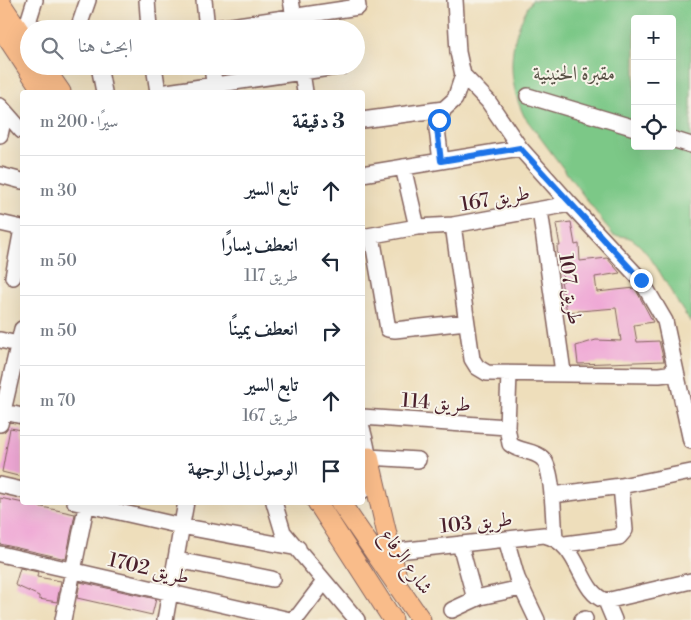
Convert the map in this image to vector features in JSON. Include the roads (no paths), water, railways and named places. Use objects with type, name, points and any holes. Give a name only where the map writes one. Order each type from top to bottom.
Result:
[{"type":"main road","points":[[0,2],[20,32]]},
{"type":"main road","points":[[0,27],[20,57]]},
{"type":"main road","points":[[32,75],[43,90]]},
{"type":"main road","points":[[49,75],[59,90]]},
{"type":"main road","points":[[369,457],[389,552],[401,591]]},
{"type":"main road","name":"شارع الرفاع","points":[[333,506],[401,591],[421,620]]},
{"type":"main road","name":"شارع الرفاع","points":[[333,506],[391,618]]},
{"type":"street","points":[[28,20],[35,0]]},
{"type":"street","points":[[81,20],[88,0]]},
{"type":"street","points":[[147,0],[148,20]]},
{"type":"street","points":[[204,0],[207,20]]},
{"type":"street","points":[[291,0],[294,20]]},
{"type":"street","points":[[308,20],[358,8],[357,0]]},
{"type":"street","points":[[441,161],[437,129],[444,109],[455,99],[462,75],[458,52],[455,0]]},
{"type":"street","points":[[101,75],[104,90]]},
{"type":"street","points":[[155,75],[158,90]]},
{"type":"street","points":[[213,75],[215,89]]},
{"type":"street","points":[[199,90],[215,89],[275,75]]},
{"type":"street","points":[[302,75],[305,90]]},
{"type":"street","points":[[462,75],[488,101],[520,148],[641,280],[665,322],[691,441]]},
{"type":"street","points":[[528,96],[631,127]]},
{"type":"street","points":[[3,109],[20,129]]},
{"type":"street","points":[[0,135],[3,109]]},
{"type":"street","points":[[365,120],[444,109]]},
{"type":"street","points":[[676,140],[691,145]]},
{"type":"street","points":[[365,173],[520,148]]},
{"type":"street","points":[[403,167],[417,227]]},
{"type":"street","points":[[0,176],[20,180]]},
{"type":"street","name":"طريق 167","points":[[367,237],[417,227],[453,225],[570,204]]},
{"type":"street","name":"طريق 107","points":[[540,210],[563,372]]},
{"type":"street","points":[[0,223],[20,228]]},
{"type":"street","points":[[453,225],[472,359],[477,367],[487,373],[509,374],[563,372],[659,375],[675,373]]},
{"type":"street","points":[[367,237],[388,329],[395,330],[466,322]]},
{"type":"street","points":[[12,277],[20,238]]},
{"type":"street","points":[[0,340],[20,339]]},
{"type":"street","points":[[20,343],[1,415],[20,416]]},
{"type":"street","points":[[509,374],[507,427],[510,444],[541,457],[546,462],[560,541],[596,596],[606,601],[691,581]]},
{"type":"street","name":"طريق 114","points":[[365,417],[507,427]]},
{"type":"street","points":[[365,440],[369,457],[368,476],[365,484]]},
{"type":"street","points":[[369,457],[418,460]]},
{"type":"street","points":[[553,495],[621,486],[691,472]]},
{"type":"street","points":[[0,485],[20,490]]},
{"type":"street","name":"طريق 103","points":[[389,552],[544,535],[560,541],[619,538],[625,530],[621,486]]},
{"type":"street","points":[[63,620],[73,571],[83,505]]},
{"type":"street","points":[[92,505],[181,526],[298,548]]},
{"type":"street","points":[[165,620],[185,505]]},
{"type":"street","points":[[275,505],[283,532],[357,620]]},
{"type":"street","points":[[506,538],[521,588],[537,620]]},
{"type":"street","points":[[460,544],[475,599]]},
{"type":"street","name":"طريق 1702","points":[[0,554],[290,620],[297,618],[324,582]]},
{"type":"street","points":[[177,560],[272,579]]},
{"type":"street","points":[[452,610],[475,599],[521,588]]},
{"type":"street","points":[[606,601],[614,620]]},
{"type":"park label","name":"مقبرة الحنينية","points":[[574,73]]}]
